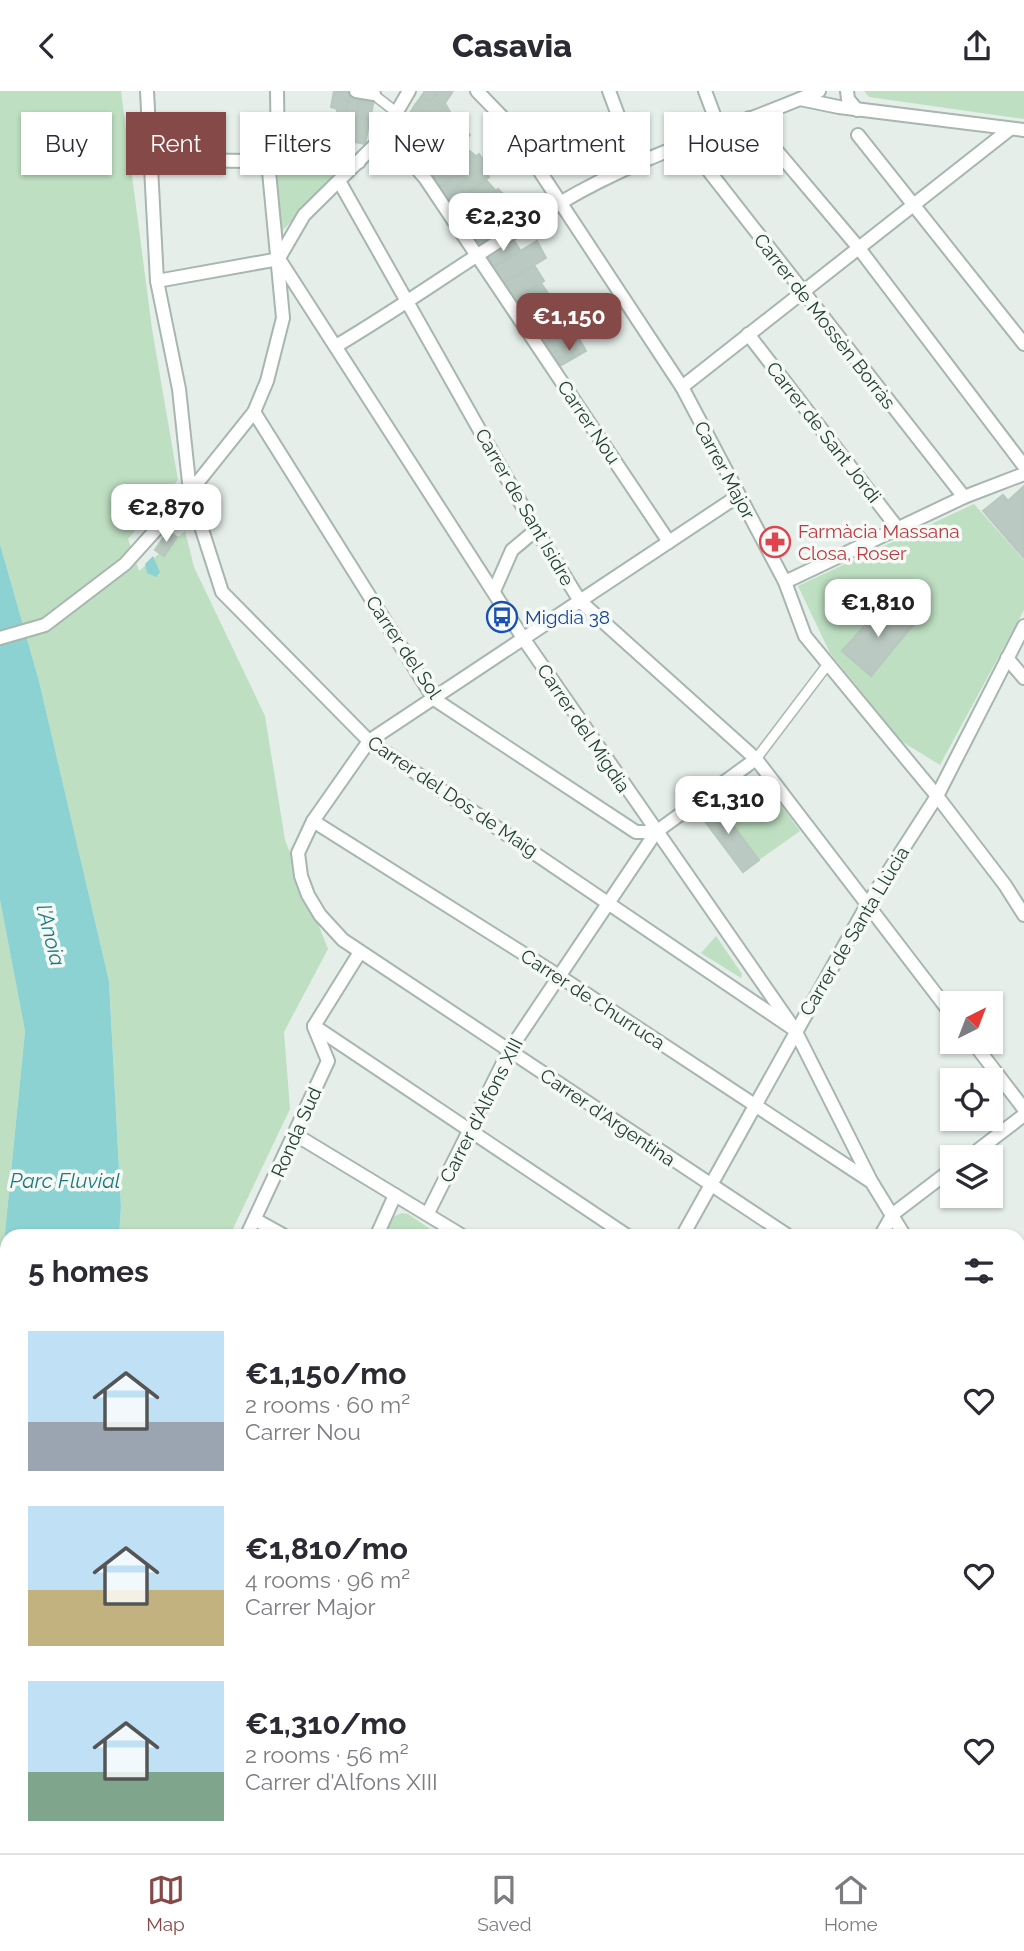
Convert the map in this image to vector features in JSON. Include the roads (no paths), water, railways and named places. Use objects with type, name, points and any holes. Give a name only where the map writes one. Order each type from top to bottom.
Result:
[{"type":"street","name":"Carrer del Dos de Maig","points":[[147,91],[148,112]]},
{"type":"street","points":[[276,112],[278,91]]},
{"type":"street","points":[[356,91],[376,96],[396,112],[409,91]]},
{"type":"street","name":"Carrer Major","points":[[477,91],[508,123],[682,387],[785,582],[805,636],[937,796],[1005,885],[1024,915]]},
{"type":"street","points":[[609,91],[617,112]]},
{"type":"street","points":[[705,91],[713,112]]},
{"type":"street","points":[[765,112],[818,91]]},
{"type":"street","points":[[825,91],[839,107]]},
{"type":"street","points":[[847,91],[848,99],[857,110]]},
{"type":"street","points":[[800,99],[857,110],[1024,130]]},
{"type":"street","points":[[682,387],[1010,129]]},
{"type":"street","points":[[858,135],[1024,344]]},
{"type":"street","points":[[279,259],[304,215],[369,152]]},
{"type":"street","points":[[355,158],[363,158]]},
{"type":"street","points":[[783,158],[859,247],[1024,466]]},
{"type":"street","name":"Carrer del Dos de Maig","points":[[152,175],[157,281],[179,389],[190,492],[222,592],[369,741],[795,1030]]},
{"type":"street","points":[[0,638],[42,626],[125,564],[190,492],[254,412],[267,381],[284,318],[274,175]]},
{"type":"street","name":"Carrer Nou","points":[[422,175],[669,542]]},
{"type":"street","points":[[336,346],[409,303],[561,202],[618,175]]},
{"type":"street","name":"Carrer de Mossèn Borràs","points":[[711,175],[964,497]]},
{"type":"street","name":"Carrer de Sant Isidre","points":[[339,181],[536,530],[580,601],[756,759],[940,999]]},
{"type":"street","points":[[157,281],[279,259]]},
{"type":"street","name":"Carrer del Migdia","points":[[279,259],[523,638],[795,1030],[871,1181],[901,1229]]},
{"type":"street","name":"Carrer de Sant Jordi","points":[[748,334],[899,530]]},
{"type":"street","name":"Carrer del Sol","points":[[254,412],[434,699],[636,832],[656,832]]},
{"type":"street","points":[[785,582],[964,497],[1024,474]]},
{"type":"street","points":[[369,741],[738,496]]},
{"type":"street","points":[[494,591],[512,550],[536,530]]},
{"type":"street","name":"Carrer de Santa Llùcia","points":[[687,1229],[712,1187],[795,1030],[867,905],[937,796],[1024,626]]},
{"type":"street","points":[[1007,657],[1024,678]]},
{"type":"street","points":[[756,759],[828,664]]},
{"type":"street","name":"Carrer d'Argentina","points":[[369,741],[313,821],[298,853],[301,876],[320,915],[360,952],[778,1229]]},
{"type":"street","name":"Carrer d'Alfons XIII","points":[[428,1213],[509,1051],[656,832],[756,759]]},
{"type":"street","name":"Carrer de Churruca","points":[[313,821],[559,976],[871,1181]]},
{"type":"street","points":[[360,952],[314,1027],[617,1229]]},
{"type":"street","name":"Ronda Sud","points":[[251,1229],[328,1061],[314,1027]]},
{"type":"street","points":[[982,1054],[1024,1109]]},
{"type":"street","points":[[985,1145],[1024,1115]]},
{"type":"street","points":[[296,1135],[452,1229]]},
{"type":"street","points":[[884,1229],[893,1214],[940,1178]]},
{"type":"street","points":[[380,1229],[396,1195]]},
{"type":"street","points":[[256,1220],[272,1229]]},
{"type":"water","name":"Parc Fluvial","points":[[0,544],[39,681],[109,981],[121,1207],[119,1229],[5,1229],[25,1031],[0,900]]},
{"type":"water","points":[[153,556],[160,572],[156,577],[147,573],[145,564]]},
{"type":"place","name":"Farmàcia Massana Closa, Roser","points":[[775,542]]},
{"type":"place","name":"Migdia 38","points":[[502,617]]},
{"type":"water label","name":"l'Anoia","points":[[51,935]]}]
